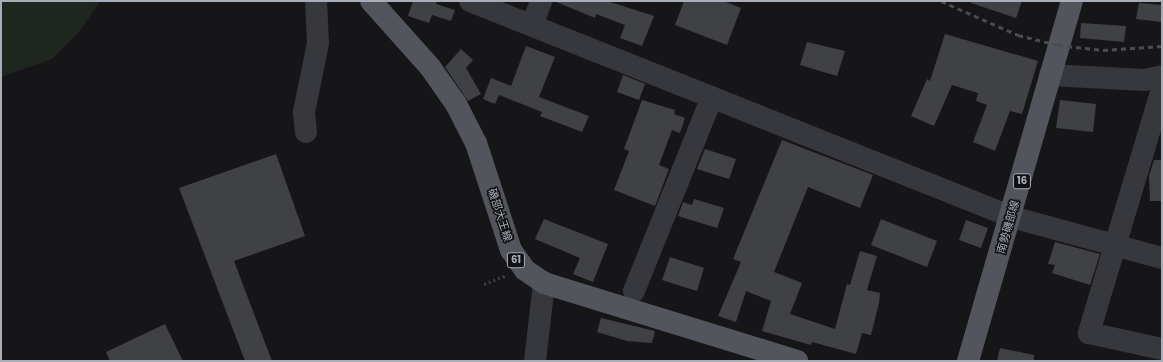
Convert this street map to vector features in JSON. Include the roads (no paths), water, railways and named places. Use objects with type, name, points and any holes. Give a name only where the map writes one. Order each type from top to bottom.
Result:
[{"type":"main road","name":"磯部大王線","points":[[371,1],[430,67],[456,104],[476,143],[511,250],[520,265],[544,283],[797,361]]},
{"type":"main road","name":"南勢磯部線","points":[[968,361],[1012,217],[1050,75],[1072,1]]},
{"type":"street","points":[[306,132],[304,107],[318,43],[316,1]]},
{"type":"street","points":[[470,1],[1012,217],[1116,247],[1162,258]]},
{"type":"street","points":[[532,25],[541,1]]},
{"type":"street","points":[[1062,1],[1058,16],[1064,26]]},
{"type":"street","points":[[1050,75],[1145,80],[1162,76]]},
{"type":"street","points":[[1162,89],[1116,247],[1089,333],[1162,349]]},
{"type":"street","points":[[634,291],[712,97]]},
{"type":"street","points":[[535,361],[544,283]]},
{"type":"railway","points":[[941,1],[1018,35],[1058,45],[1103,50],[1162,46]]}]
